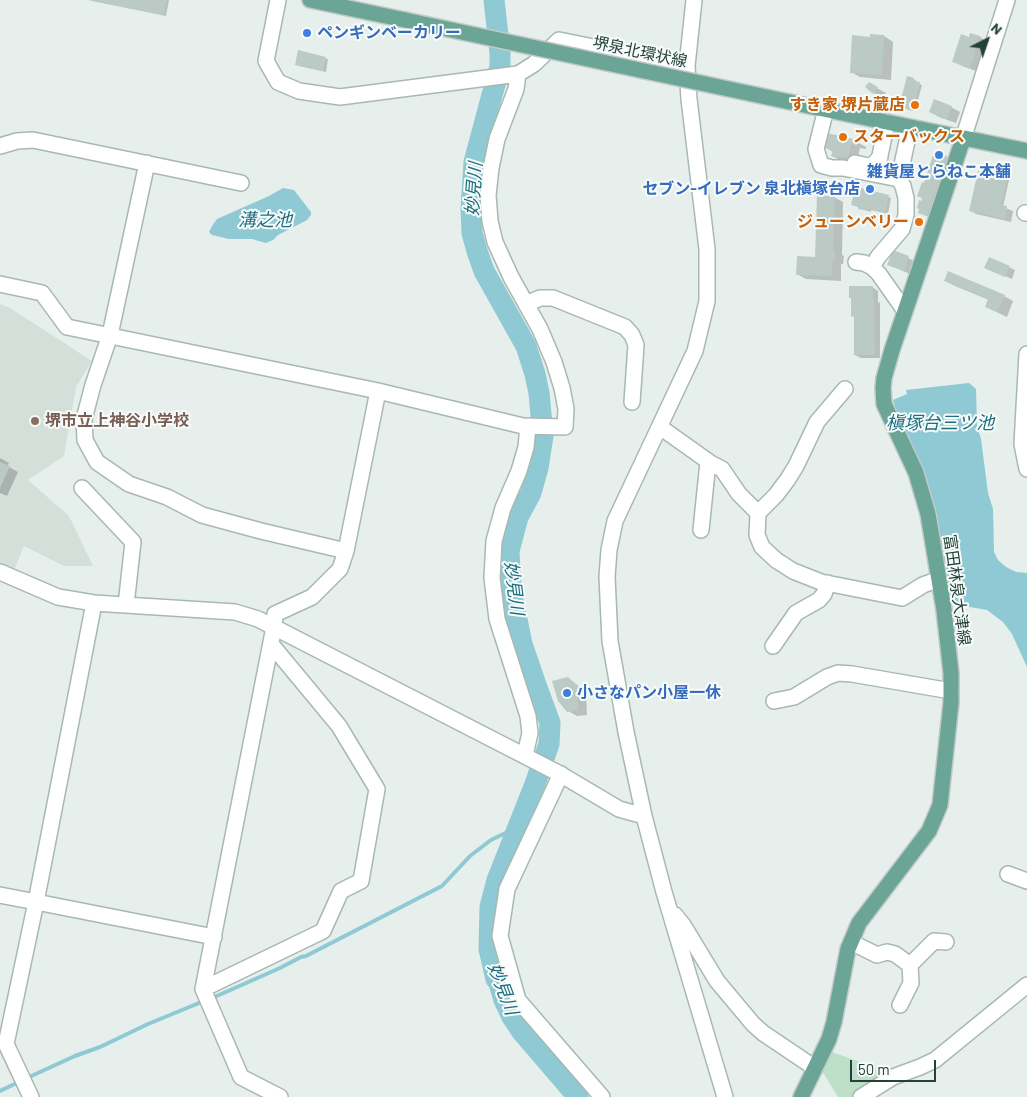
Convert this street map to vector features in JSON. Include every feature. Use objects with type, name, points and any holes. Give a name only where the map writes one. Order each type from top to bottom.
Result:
[{"type":"main road","name":"堺泉北環状線","points":[[313,0],[963,138]]},
{"type":"main road","points":[[963,138],[1027,151]]},
{"type":"main road","name":"富田林泉大津線","points":[[801,1097],[829,1039],[848,949],[859,922],[929,831],[940,805],[951,691],[951,673],[944,610],[928,514],[916,473],[884,404],[883,398],[884,378],[963,138]]},
{"type":"street","points":[[278,0],[266,61],[278,82],[299,91],[340,97],[518,74],[534,64],[559,40],[687,66]]},
{"type":"street","points":[[694,0],[687,66],[688,99],[707,249],[707,301],[696,351],[615,521],[609,550],[607,577],[610,641],[626,732],[644,816],[725,1097]]},
{"type":"street","points":[[963,138],[1008,0]]},
{"type":"street","points":[[0,284],[42,293],[67,327],[378,391],[523,426],[565,427],[566,409],[554,362],[540,328],[510,278],[495,242],[490,221],[488,195],[491,168],[497,139],[516,89],[518,74]]},
{"type":"street","points":[[822,109],[816,148],[821,165],[899,179]]},
{"type":"street","points":[[876,174],[887,122]]},
{"type":"street","points":[[872,267],[902,229],[906,216],[905,192],[899,179],[910,127]]},
{"type":"street","points":[[0,146],[17,141],[33,140],[241,183]]},
{"type":"street","points":[[817,153],[869,166],[874,164],[880,157]]},
{"type":"street","points":[[147,163],[110,336],[92,385],[84,419],[85,440],[97,462],[129,484],[167,497],[202,515],[346,551]]},
{"type":"street","points":[[856,262],[872,267],[879,274],[905,311]]},
{"type":"street","points":[[526,304],[540,298],[553,298],[625,327],[632,335],[636,345],[632,402]]},
{"type":"street","points":[[1027,354],[1022,444],[1027,469]]},
{"type":"street","points":[[845,389],[817,422],[788,480],[758,513],[756,535],[762,547],[776,560],[793,571],[821,582],[902,598],[923,585],[939,579]]},
{"type":"street","points":[[280,1097],[241,1077],[203,989],[271,644],[274,614],[312,597],[340,569],[346,551],[378,391]]},
{"type":"street","points":[[525,756],[530,733],[528,716],[496,619],[492,578],[494,541],[503,508],[519,471],[526,447],[528,426]]},
{"type":"street","points":[[660,427],[708,462],[722,469],[739,494],[758,513]]},
{"type":"street","points":[[701,530],[708,462]]},
{"type":"street","points":[[82,488],[133,542],[126,605]]},
{"type":"street","points":[[0,572],[58,597],[94,603],[235,612],[258,618],[561,774],[619,809],[644,816]]},
{"type":"street","points":[[773,646],[796,613],[819,600],[824,594],[828,583]]},
{"type":"street","points":[[31,1097],[6,1044],[36,902],[94,603]]},
{"type":"street","points":[[203,989],[323,931],[341,891],[361,881],[377,788],[339,726],[271,644]]},
{"type":"street","points":[[774,701],[794,697],[827,677],[838,673],[951,691]]},
{"type":"street","points":[[561,774],[507,889],[500,936],[518,1000],[602,1097]]},
{"type":"street","points":[[1008,874],[1027,881]]},
{"type":"street","points":[[0,895],[214,937]]},
{"type":"street","points":[[669,908],[683,925],[718,981],[753,1024],[763,1033],[815,1068]]},
{"type":"street","points":[[900,1006],[911,983],[910,965],[934,941],[946,942]]},
{"type":"street","points":[[851,942],[877,955],[887,952],[895,954],[910,965]]},
{"type":"street","points":[[861,1097],[893,1077],[935,1060],[1026,986]]},
{"type":"shaded area","name":"堺市立上神谷小学校","points":[[0,304],[10,308],[92,361],[76,387],[64,456],[28,480],[69,516],[93,566],[64,566],[24,546],[14,570],[0,564]]},
{"type":"green space","points":[[832,1052],[869,1065],[874,1064],[881,1077],[854,1097],[838,1097],[822,1071]]},
{"type":"water","name":"溝之池","points":[[283,188],[294,190],[311,212],[307,220],[266,243],[252,239],[229,239],[212,235],[209,232],[217,219]]},
{"type":"water","name":"槇塚台三ツ池","points":[[969,383],[976,389],[977,426],[981,439],[988,493],[993,509],[994,552],[998,560],[1006,567],[1016,572],[1027,573],[1027,667],[1012,634],[1003,622],[987,610],[970,607],[958,608],[952,601],[934,511],[893,400],[907,394],[906,390]]},
{"type":"building","points":[[92,0],[167,0],[164,15]]},
{"type":"building","points":[[970,33],[980,36],[970,68],[952,62],[961,34],[969,37]]},
{"type":"building","points":[[870,34],[884,35],[882,75],[850,73],[852,35],[870,37]]},
{"type":"building","points":[[298,50],[326,57],[323,71],[295,65]]},
{"type":"building","points":[[907,76],[914,78],[914,81],[920,82],[913,111],[899,107]]},
{"type":"building","points":[[869,82],[878,87],[873,94],[865,87]]},
{"type":"building","points":[[934,99],[952,106],[947,119],[929,112]]},
{"type":"building","points":[[827,133],[858,140],[857,145],[851,144],[848,158],[831,156],[833,150],[824,148]]},
{"type":"building","points":[[934,152],[947,156],[927,216],[918,213],[919,200],[921,201],[922,198],[917,196],[922,182],[924,183]]},
{"type":"building","points":[[978,171],[1007,178],[1001,205],[1007,206],[1005,219],[969,211]]},
{"type":"building","points":[[861,188],[889,195],[885,213],[869,209],[868,211],[858,209],[858,207],[851,205],[855,189],[861,191]]},
{"type":"building","points":[[817,195],[835,196],[833,250],[835,250],[835,260],[832,260],[832,276],[796,275],[797,256],[815,257]]},
{"type":"building","points":[[893,250],[909,256],[904,271],[887,265]]},
{"type":"building","points":[[989,257],[1010,266],[1005,277],[984,268]]},
{"type":"building","points":[[948,271],[1005,295],[997,312],[985,307],[988,299],[944,281]]},
{"type":"building","points":[[849,286],[873,286],[875,355],[854,355],[854,316],[851,317]]},
{"type":"building","points":[[0,462],[10,466],[0,488]]},
{"type":"building","name":"小さなパン小屋一休","points":[[568,677],[577,685],[578,710],[567,712],[558,701],[552,681]]},
{"type":"waterway","name":"妙見川","points":[[494,0],[500,67],[474,162],[471,209],[472,233],[484,271],[526,346],[539,393],[543,436],[538,468],[531,493],[518,517],[509,551],[512,595],[522,644],[550,723],[549,744],[497,880],[490,907],[489,949],[496,979],[512,1017],[522,1032],[578,1097]]},
{"type":"waterway","points":[[210,999],[306,956],[442,886],[470,856],[491,840],[518,827]]},
{"type":"waterway","points":[[27,1078],[204,1001]]},
{"type":"waterway","points":[[0,1091],[21,1081]]},
{"type":"place","name":"ペンギンベーカリー","points":[[307,33]]},
{"type":"place","name":"すき家 堺片蔵店","points":[[915,105]]},
{"type":"place","name":"スターバックス","points":[[843,137]]},
{"type":"place","name":"雑貨屋とらねこ本舗","points":[[939,155]]},
{"type":"place","name":"セブン-イレブン 泉北槇塚台店","points":[[870,189]]},
{"type":"place","name":"ジューンベリー","points":[[919,222]]},
{"type":"place","name":"堺市立上神谷小学校","points":[[35,421]]},
{"type":"place","name":"小さなパン小屋一休","points":[[567,693]]}]
